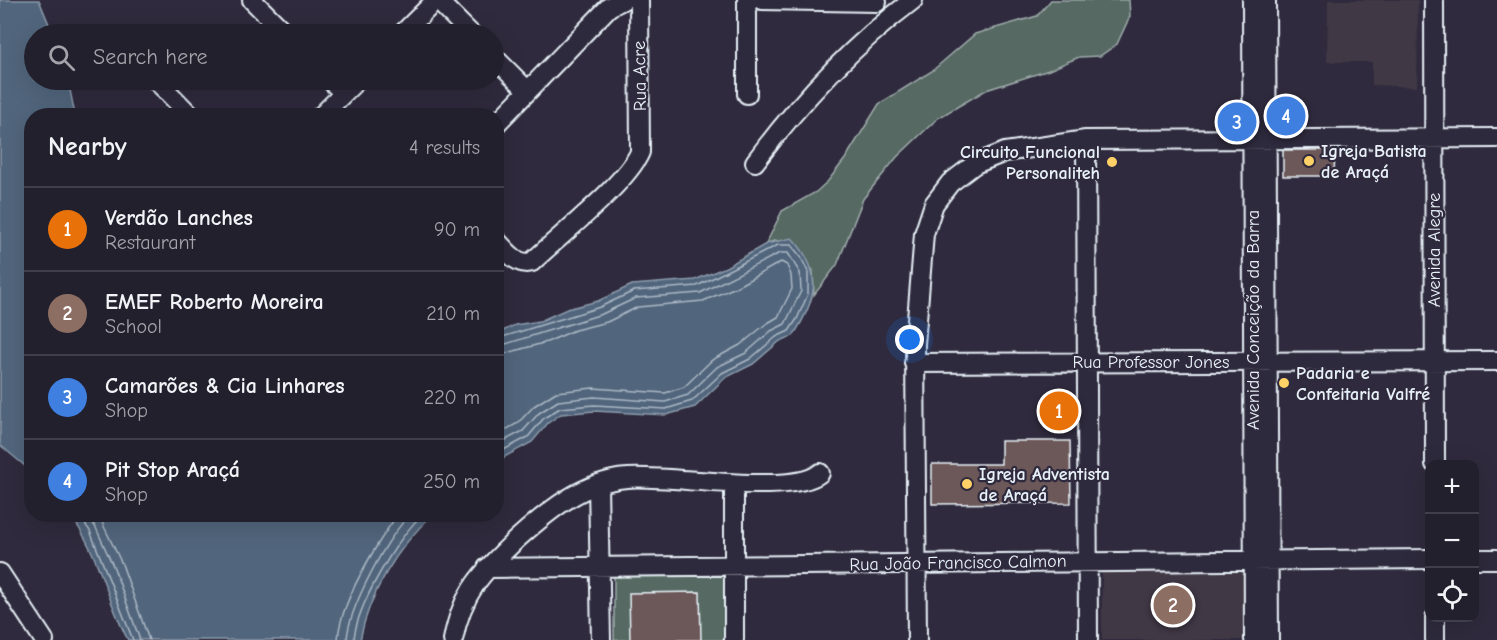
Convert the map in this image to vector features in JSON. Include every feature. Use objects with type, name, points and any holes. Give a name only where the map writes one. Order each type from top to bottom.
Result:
[{"type":"street","points":[[252,0],[276,24]]},
{"type":"street","points":[[412,24],[436,0],[461,24]]},
{"type":"street","points":[[504,116],[609,7],[623,0]]},
{"type":"street","name":"Rua Acre","points":[[504,248],[515,260],[526,264],[532,262],[622,178],[640,152],[639,0]]},
{"type":"street","points":[[747,0],[747,94]]},
{"type":"street","points":[[762,0],[877,1],[878,27]]},
{"type":"street","points":[[755,162],[798,106],[878,27],[913,0]]},
{"type":"street","name":"Avenida Conceição da Barra","points":[[1252,0],[1260,140]]},
{"type":"street","name":"Avenida Conceição da Barra","points":[[1254,640],[1261,561],[1260,140],[1266,0]]},
{"type":"street","name":"Avenida Alegre","points":[[1434,0],[1435,460]]},
{"type":"street","points":[[504,67],[528,91]]},
{"type":"street","points":[[166,90],[183,108]]},
{"type":"street","points":[[341,90],[344,93]]},
{"type":"street","points":[[329,108],[347,90]]},
{"type":"street","points":[[916,640],[914,363],[924,234],[934,204],[950,183],[975,164],[1005,152],[1086,140],[1497,138]]},
{"type":"street","points":[[1086,140],[1088,640]]},
{"type":"street","name":"Rua Professor Jones","points":[[914,363],[1497,361]]},
{"type":"street","points":[[453,640],[467,594],[487,568],[541,517],[571,497],[598,484],[625,478],[734,485],[807,480],[820,472]]},
{"type":"street","points":[[598,484],[601,640]]},
{"type":"street","points":[[734,485],[734,640]]},
{"type":"street","name":"Rua João Francisco Calmon","points":[[487,568],[1425,559]]},
{"type":"street","points":[[1479,559],[1497,559]]},
{"type":"street","name":"Avenida Conceição da Barra","points":[[1261,561],[1269,640]]},
{"type":"street","points":[[0,573],[44,640]]},
{"type":"street","points":[[1435,622],[1435,640]]},
{"type":"shaded area","points":[[1328,0],[1418,0],[1417,87],[1372,85],[1372,62],[1327,62]]},
{"type":"shaded area","points":[[1102,570],[1244,570],[1244,640],[1102,640]]},
{"type":"green space","points":[[1051,0],[1129,0],[1130,16],[1117,44],[1100,56],[1079,57],[1049,70],[986,90],[938,118],[897,157],[863,199],[837,265],[814,295],[813,270],[776,240],[766,244],[782,211],[816,192],[828,181],[845,159],[879,104],[932,71],[975,34],[1037,16]]},
{"type":"green space","points":[[614,573],[724,574],[724,640],[614,640]]},
{"type":"water","points":[[0,0],[39,0],[49,24],[24,24],[24,90],[70,90],[74,108],[24,108],[24,465],[0,445]]},
{"type":"water","points":[[792,238],[809,262],[813,274],[812,298],[793,336],[780,341],[753,364],[725,378],[695,407],[666,415],[594,411],[561,414],[548,423],[532,442],[504,457],[504,330],[515,325],[540,321],[567,309],[598,301],[632,285],[695,280],[726,267],[766,244]]},
{"type":"water","points":[[75,522],[426,522],[397,556],[378,588],[364,622],[360,640],[128,640]]},
{"type":"building","points":[[1278,104],[1293,104],[1293,127],[1278,127]]},
{"type":"building","name":"Igreja Batista de Araçá","points":[[1283,150],[1335,150],[1334,176],[1283,176]]},
{"type":"building","points":[[1001,441],[1070,441],[1071,503],[932,504],[932,464],[1001,464]]},
{"type":"building","points":[[700,592],[701,640],[630,640],[629,593]]},
{"type":"place","name":"Pit Stop Araçá","points":[[1286,116]]},
{"type":"place","name":"Camarões & Cia Linhares","points":[[1237,122]]},
{"type":"place","name":"Igreja Batista de Araçá","points":[[1309,161]]},
{"type":"place","name":"Circuito Funcional Personaliteh","points":[[1112,162]]},
{"type":"place","name":"Padaria e Confeitaria Valfré","points":[[1284,383]]},
{"type":"place","name":"Verdão Lanches","points":[[1059,411]]},
{"type":"place","name":"Igreja Adventista de Araçá","points":[[967,484]]},
{"type":"place","name":"EMEF Roberto Moreira","points":[[1173,605]]}]
